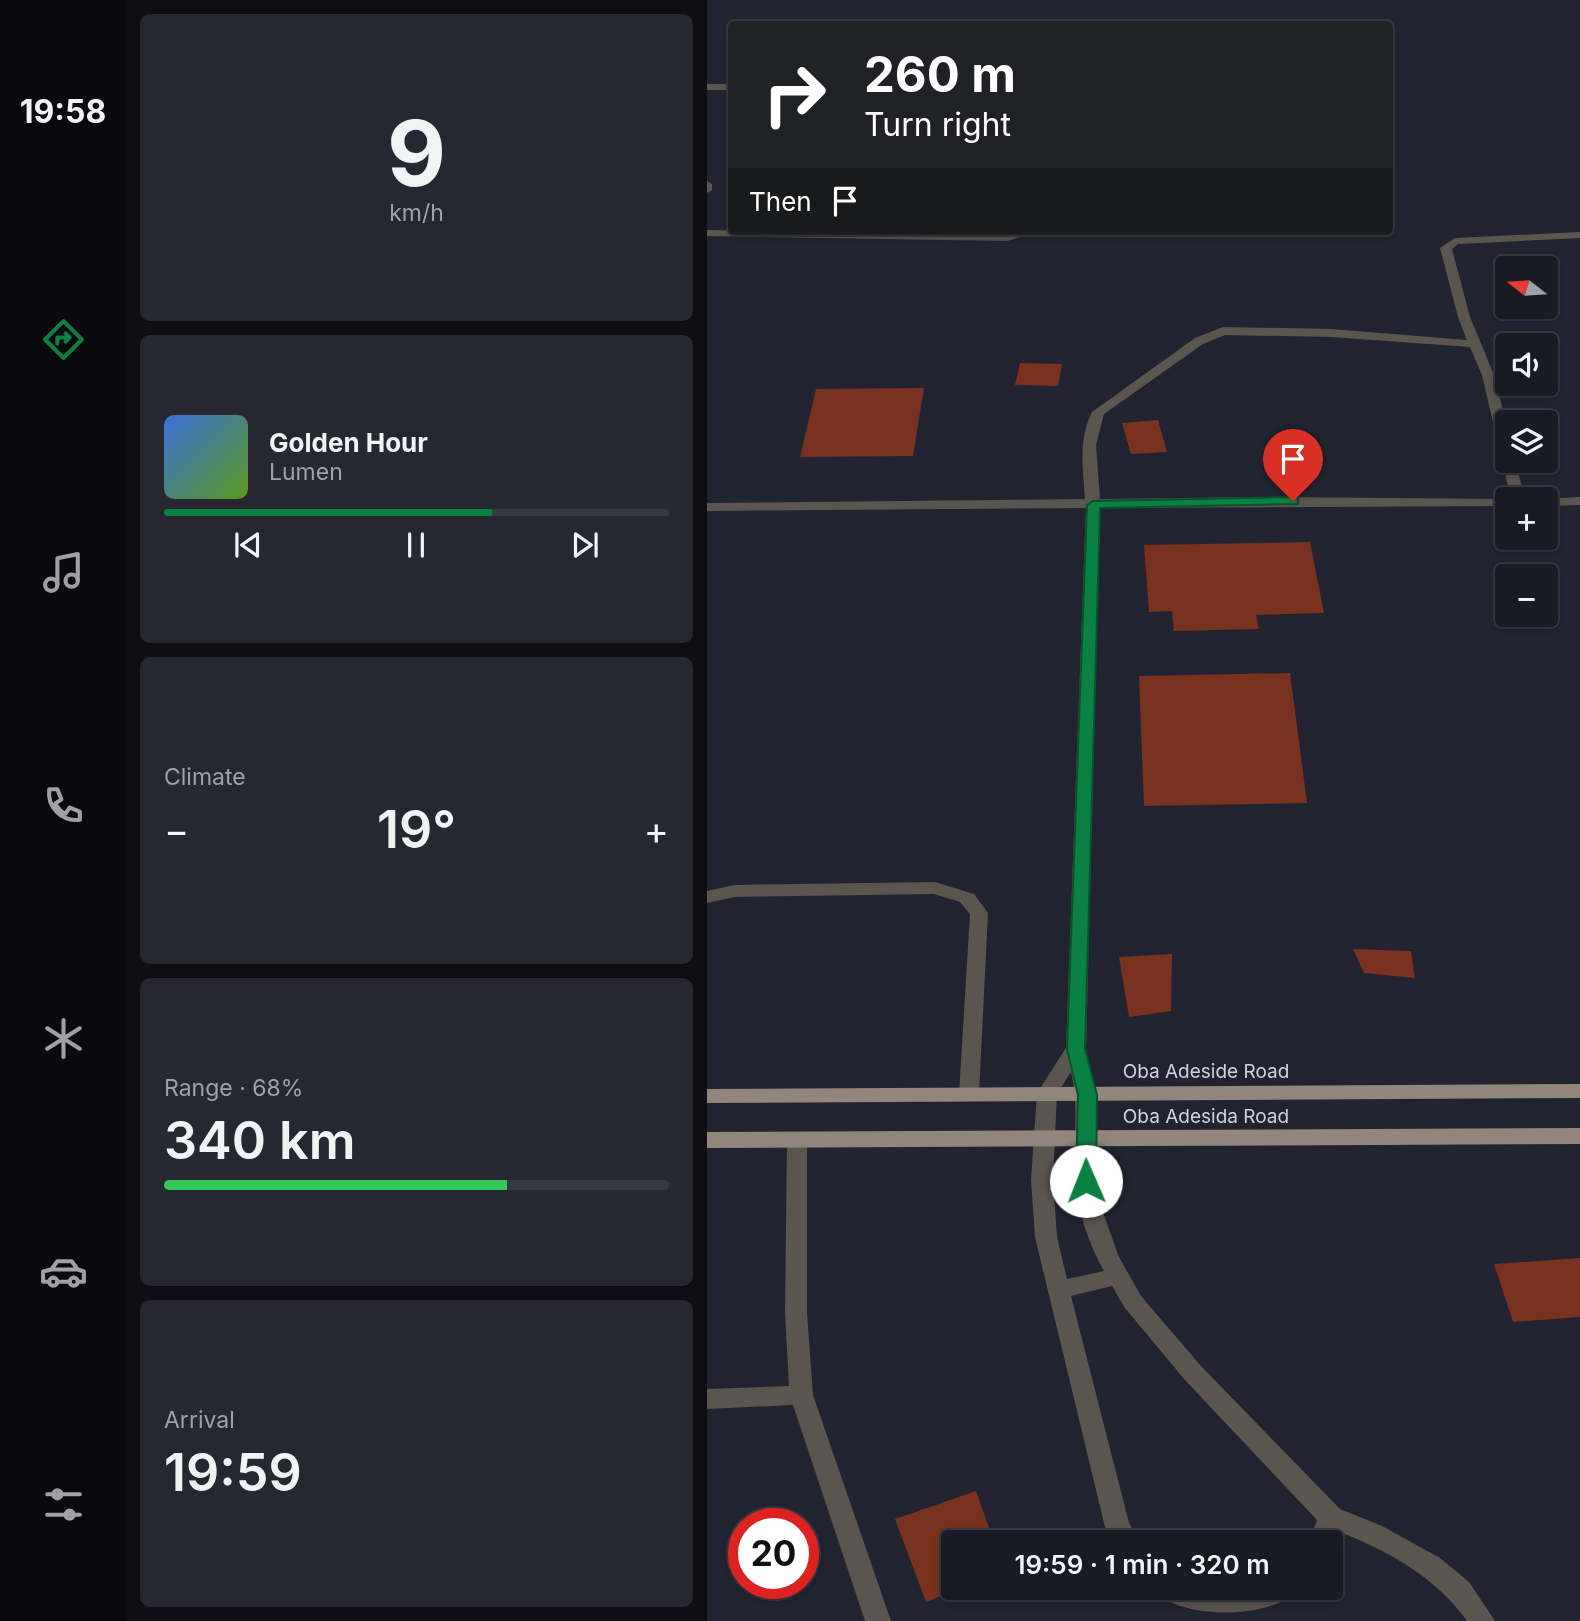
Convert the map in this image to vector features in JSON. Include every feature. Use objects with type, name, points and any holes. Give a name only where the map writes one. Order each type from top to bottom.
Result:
[{"type":"main road","name":"Oba Adeside Road","points":[[707,1096],[1580,1091]]},
{"type":"main road","name":"Oba Adesida Road","points":[[707,1140],[1580,1136]]},
{"type":"street","points":[[707,87],[728,87]]},
{"type":"street","points":[[707,184],[707,190]]},
{"type":"street","points":[[707,233],[728,233]]},
{"type":"street","points":[[827,235],[1007,238],[1019,235]]},
{"type":"street","points":[[1496,410],[1488,375],[1464,317],[1446,248],[1450,243],[1580,235]]},
{"type":"street","points":[[1475,344],[1331,333],[1212,333],[1099,412],[1092,421],[1089,444],[1093,505],[1076,1049],[1087,1095],[1086,1181],[1091,1210],[1108,1258],[1133,1302],[1193,1373],[1331,1517],[1373,1534],[1431,1566],[1460,1590],[1482,1621]]},
{"type":"street","points":[[707,506],[1093,505],[1266,501],[1495,502]]},
{"type":"street","points":[[1558,502],[1580,501]]},
{"type":"street","points":[[707,897],[734,891],[936,887],[967,898],[979,914],[969,1094]]},
{"type":"street","points":[[1076,1049],[1047,1094],[1042,1138],[1046,1237],[1120,1530]]},
{"type":"street","points":[[797,1140],[796,1313],[801,1395],[878,1621]]},
{"type":"street","points":[[1059,1290],[1118,1276]]},
{"type":"street","points":[[707,1399],[801,1395]]},
{"type":"street","points":[[1326,1530],[1331,1517]]},
{"type":"street","points":[[1179,1600],[1221,1610],[1272,1600]]},
{"type":"building","points":[[1020,363],[1062,364],[1058,386],[1015,385]]},
{"type":"building","points":[[924,388],[913,456],[800,457],[816,389]]},
{"type":"building","points":[[1158,420],[1167,452],[1131,454],[1122,423]]},
{"type":"building","points":[[1310,542],[1324,613],[1256,615],[1259,629],[1174,631],[1172,611],[1149,612],[1144,545]]},
{"type":"building","points":[[1290,673],[1307,803],[1144,806],[1139,676]]},
{"type":"building","points":[[1353,949],[1411,951],[1415,978],[1364,973]]},
{"type":"building","points":[[1172,954],[1171,1011],[1129,1017],[1119,957]]},
{"type":"building","points":[[1580,1258],[1580,1317],[1513,1322],[1494,1264]]},
{"type":"building","points":[[976,1491],[990,1530],[941,1530],[941,1596],[926,1602],[895,1519]]},
{"type":"route","points":[[1086,1181],[1087,1095],[1076,1049],[1093,505],[1293,501]]}]
